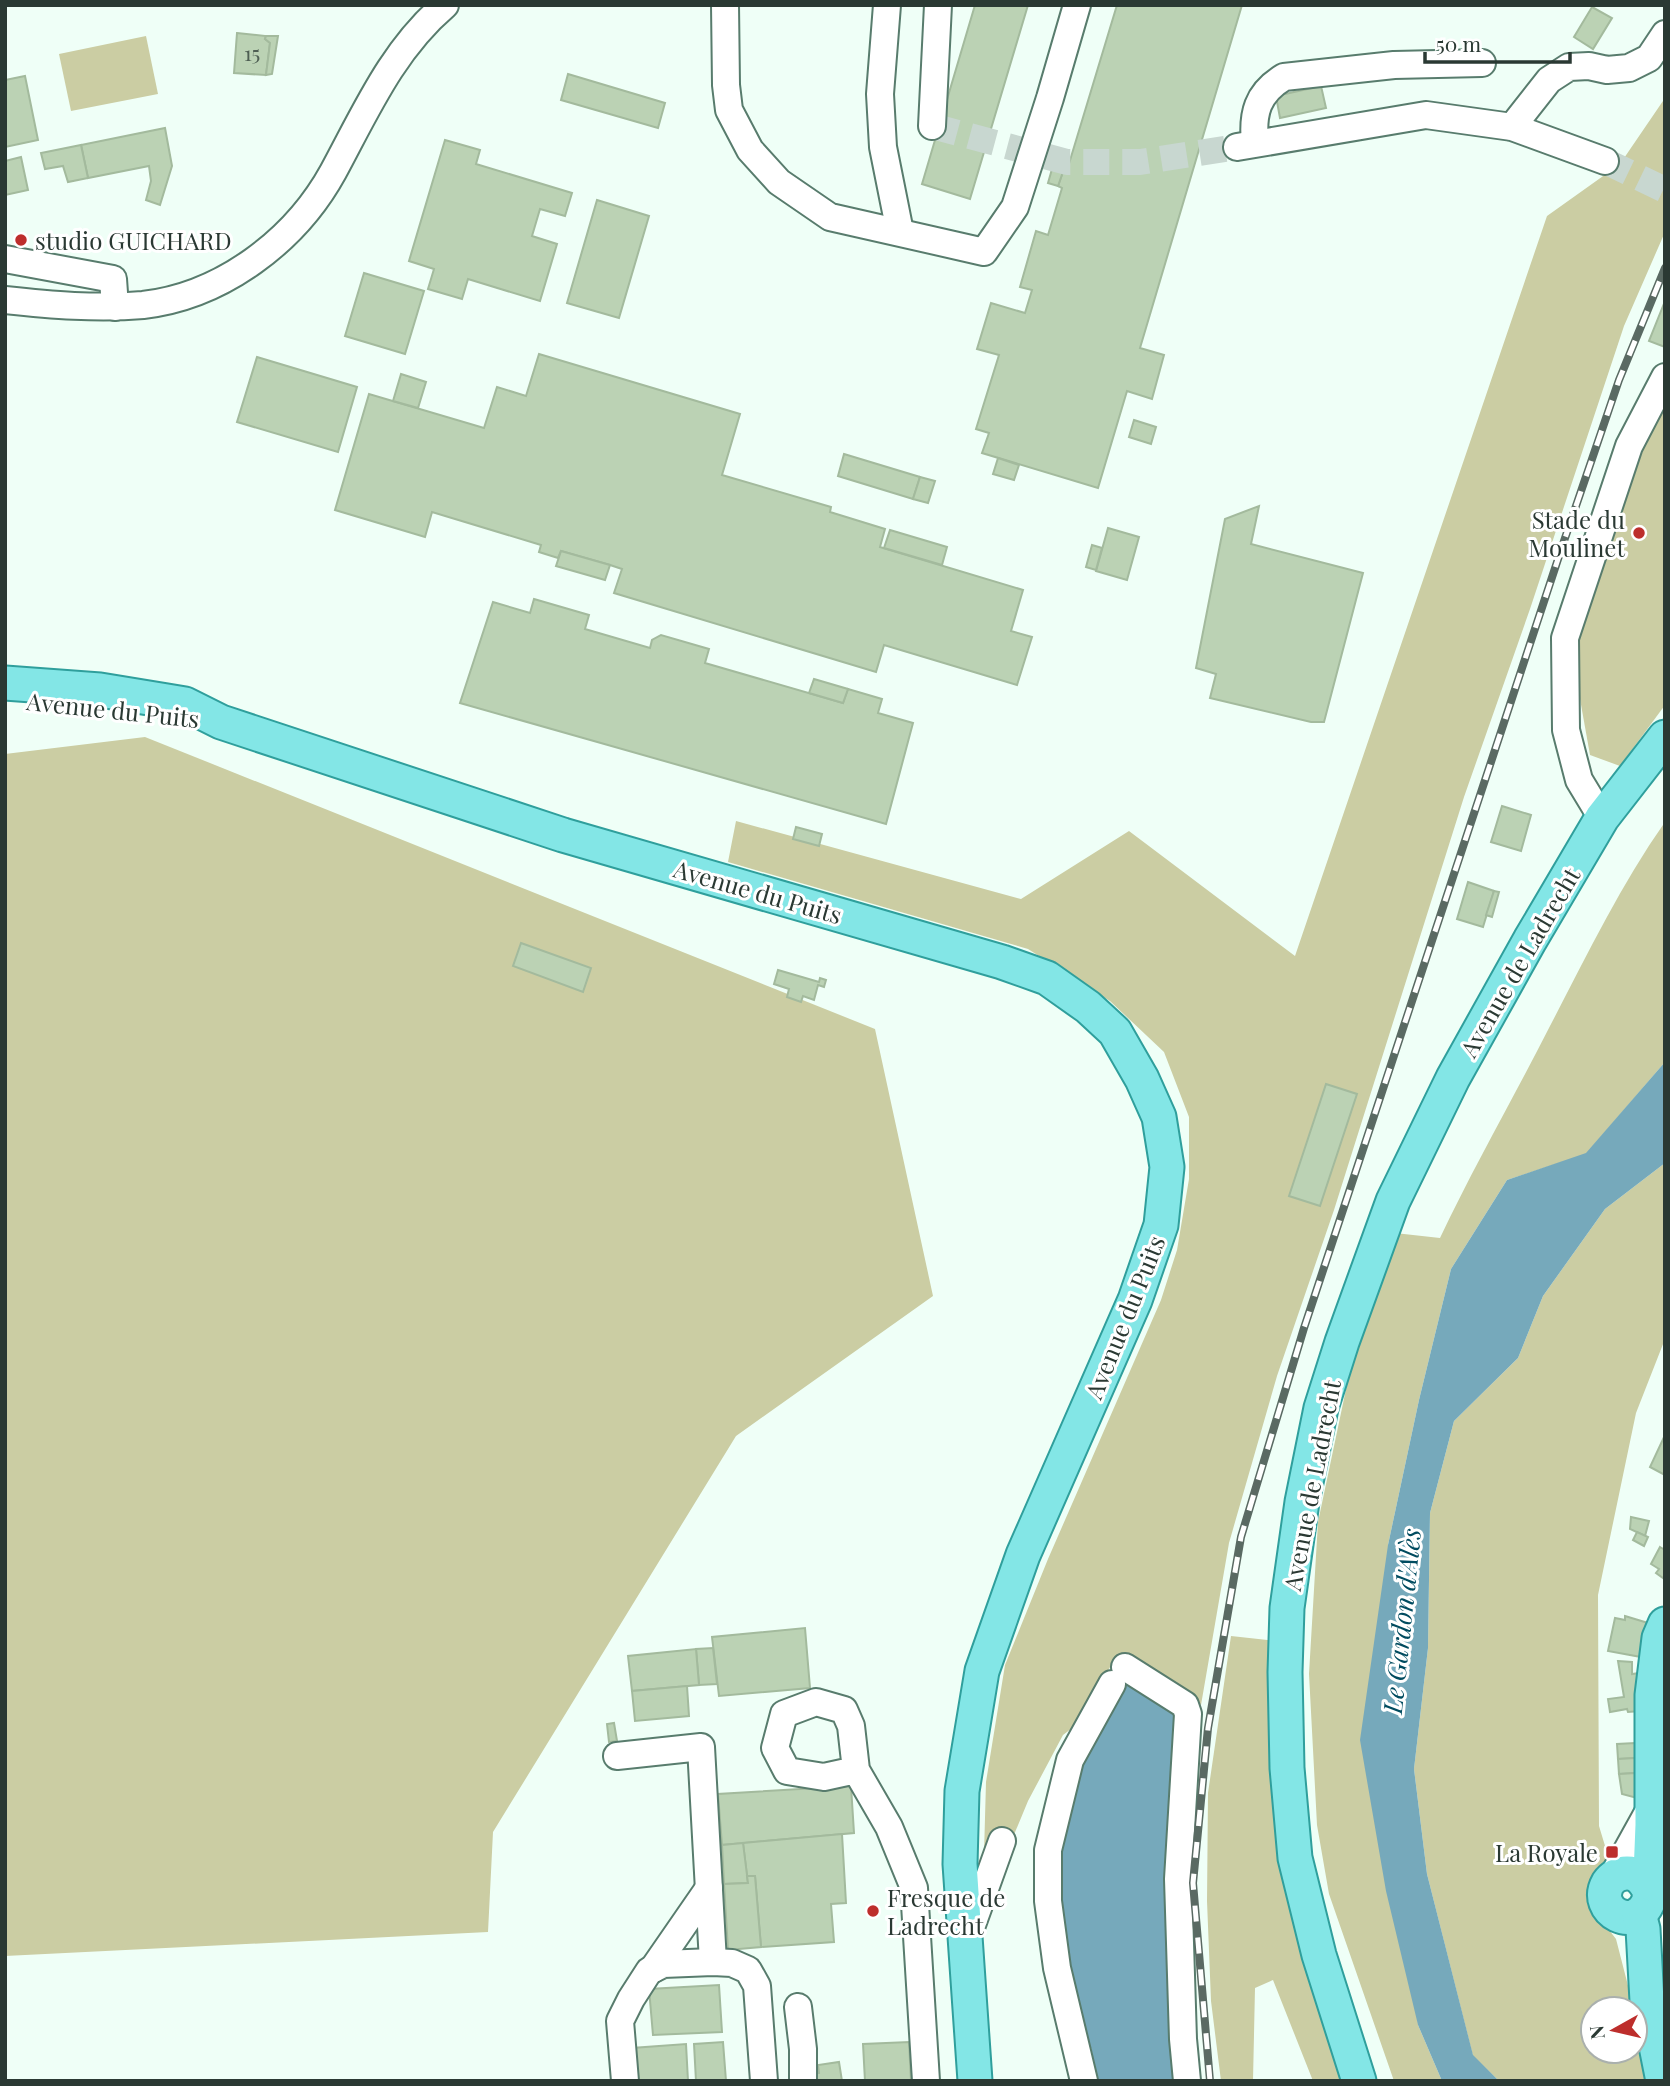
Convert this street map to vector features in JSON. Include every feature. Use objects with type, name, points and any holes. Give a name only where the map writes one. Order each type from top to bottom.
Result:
[{"type":"main road","name":"Avenue du Puits","points":[[5,683],[100,690],[185,704],[221,722],[563,835],[1013,966],[1046,978],[1088,1007],[1115,1032],[1142,1079],[1159,1117],[1167,1167],[1161,1225],[1136,1300],[1023,1555],[982,1671],[962,1791],[960,1864],[975,2081]]},
{"type":"main road","name":"Avenue du Puits","points":[[5,698],[93,702],[221,722]]},
{"type":"main road","name":"Avenue de Ladrecht","points":[[1359,2081],[1319,1955],[1295,1858],[1287,1768],[1287,1608],[1302,1502],[1321,1408],[1393,1201],[1453,1078],[1602,818],[1665,737]]},
{"type":"main road","points":[[1662,2081],[1629,1894],[1652,1815],[1653,1695],[1659,1639],[1665,1624]]},
{"type":"street","points":[[5,300],[86,307],[146,304],[184,296],[240,270],[287,234],[313,202],[332,175],[392,65],[416,34],[445,5]]},
{"type":"street","points":[[725,5],[729,110],[750,150],[779,182],[830,217],[984,252],[1015,207],[1077,5]]},
{"type":"street","points":[[887,5],[880,93],[883,147],[900,232]]},
{"type":"street","points":[[932,126],[938,5]]},
{"type":"street","points":[[1511,127],[1549,80],[1569,67],[1589,66],[1607,70],[1629,68],[1649,58],[1665,34]]},
{"type":"street","points":[[1482,63],[1394,65],[1284,77],[1261,97],[1246,145],[1426,115],[1511,127],[1605,161]]},
{"type":"street","points":[[5,258],[113,279],[115,307]]},
{"type":"street","points":[[1602,818],[1579,780],[1566,730],[1565,638],[1629,446],[1665,377]]},
{"type":"street","points":[[1082,2078],[1057,1968],[1048,1901],[1048,1850],[1070,1760],[1119,1676],[1185,1705],[1188,1714],[1178,1880],[1183,2039],[1187,2081]]},
{"type":"street","points":[[617,1756],[701,1747],[713,1962]]},
{"type":"street","points":[[856,1770],[889,1827],[914,1888],[926,2081]]},
{"type":"street","points":[[965,1944],[1002,1841]]},
{"type":"street","points":[[653,1969],[709,1888]]},
{"type":"street","points":[[625,2081],[620,2021],[649,1971],[663,1964],[713,1962],[732,1963],[748,1970],[757,1986],[764,2081]]},
{"type":"street","points":[[798,2007],[803,2049],[803,2081]]},
{"type":"green space","points":[[146,36],[158,94],[71,111],[59,54]]},
{"type":"green space","points":[[1665,98],[1665,232],[1624,326],[1464,797],[1334,1210],[1277,1376],[1229,1543],[1201,1705],[1115,1658],[1080,1722],[1063,1735],[1028,1801],[994,1883],[982,1925],[986,1782],[1005,1665],[1048,1559],[1161,1300],[1177,1250],[1189,1179],[1189,1117],[1164,1052],[1110,1001],[1028,949],[728,862],[736,821],[1021,899],[1129,831],[1295,956],[1547,216],[1620,164]]},
{"type":"green space","name":"Stade du Moulinet","points":[[1665,403],[1665,705],[1620,766],[1590,755],[1575,671],[1580,632],[1645,434]]},
{"type":"green space","points":[[145,737],[875,1029],[933,1296],[736,1436],[493,1832],[488,1932],[5,1956],[5,754]]},
{"type":"green space","points":[[1665,822],[1665,1062],[1586,1154],[1507,1180],[1451,1269],[1419,1400],[1388,1545],[1418,2025],[1442,2081],[1394,2081],[1329,1894],[1317,1825],[1309,1674],[1318,1522],[1349,1375],[1395,1233],[1440,1238],[1604,922]]},
{"type":"green space","points":[[1665,1163],[1665,1339],[1636,1413],[1598,1595],[1599,1826],[1609,1859],[1606,1926],[1616,1939],[1630,1995],[1579,1995],[1579,2065],[1647,2065],[1650,2081],[1499,2081],[1473,2056],[1427,1874],[1414,1769],[1428,1648],[1430,1513],[1454,1421],[1518,1358],[1543,1296],[1605,1209]]},
{"type":"green space","points":[[1231,1636],[1277,1641],[1272,1772],[1295,1926],[1342,2081],[1313,2081],[1273,1980],[1255,1988],[1253,2081],[1221,2081],[1211,2001],[1207,1901],[1208,1793]]},
{"type":"water","name":"Le Gardon d'Alès","points":[[1665,1062],[1665,1163],[1605,1209],[1543,1296],[1518,1358],[1454,1421],[1430,1513],[1428,1648],[1414,1769],[1427,1874],[1473,2055],[1499,2081],[1442,2081],[1418,2025],[1386,1891],[1360,1740],[1388,1545],[1419,1400],[1451,1269],[1507,1180],[1586,1153]]},
{"type":"water","points":[[1128,1677],[1175,1705],[1167,1832],[1166,1909],[1176,2081],[1094,2081],[1092,2051],[1061,1954],[1055,1860],[1075,1765]]},
{"type":"building","points":[[975,5],[1028,5],[970,199],[922,184]]},
{"type":"building","points":[[1117,5],[1242,5],[1140,348],[1164,355],[1152,399],[1127,391],[1098,488],[982,453],[989,433],[976,429],[999,355],[977,349],[991,303],[1025,313],[1032,290],[1020,287],[1036,231],[1048,235],[1062,188],[1058,186],[1065,166],[1068,167]]},
{"type":"building","points":[[1592,7],[1612,18],[1593,49],[1574,37]]},
{"type":"building","points":[[237,33],[266,36],[265,39],[270,43],[266,75],[234,73]]},
{"type":"building","points":[[266,36],[278,36],[272,74],[266,75],[270,43],[265,39]]},
{"type":"building","points":[[568,74],[665,103],[658,128],[561,100]]},
{"type":"building","points":[[25,76],[38,140],[5,147],[5,80]]},
{"type":"building","points":[[1321,86],[1326,108],[1280,118],[1276,96]]},
{"type":"building","points":[[165,128],[172,166],[160,205],[146,200],[151,181],[149,166],[88,178],[81,145]]},
{"type":"building","points":[[445,140],[480,150],[476,164],[572,193],[565,216],[540,209],[532,236],[557,244],[540,301],[468,279],[462,299],[428,289],[434,269],[409,261]]},
{"type":"building","points":[[81,145],[88,178],[68,182],[63,166],[45,169],[41,153]]},
{"type":"building","points":[[21,157],[28,190],[5,195],[5,161]]},
{"type":"building","points":[[1054,162],[1065,166],[1058,186],[1048,183]]},
{"type":"building","points":[[597,200],[649,216],[619,318],[567,303]]},
{"type":"building","points":[[364,273],[424,291],[405,354],[345,336]]},
{"type":"building","points":[[1665,301],[1665,347],[1649,341]]},
{"type":"building","points":[[539,354],[740,414],[722,475],[831,507],[830,512],[885,529],[880,547],[1023,590],[1011,631],[1032,637],[1017,685],[884,645],[876,672],[614,593],[622,569],[610,565],[561,551],[558,558],[539,552],[541,545],[432,512],[425,537],[335,510],[369,394],[484,428],[497,387],[526,396]]},
{"type":"building","points":[[257,357],[357,387],[338,452],[237,422]]},
{"type":"building","points":[[401,374],[426,382],[418,408],[393,401]]},
{"type":"building","points":[[1134,420],[1156,427],[1151,444],[1129,437]]},
{"type":"building","points":[[844,454],[920,477],[913,499],[838,476]]},
{"type":"building","points":[[998,458],[1019,465],[1014,480],[993,474]]},
{"type":"building","points":[[920,477],[935,481],[928,503],[913,499]]},
{"type":"building","points":[[1259,506],[1251,544],[1363,573],[1324,722],[1311,722],[1210,698],[1216,674],[1196,668],[1225,519]]},
{"type":"building","points":[[1108,528],[1139,537],[1127,580],[1096,571]]},
{"type":"building","points":[[890,530],[947,547],[942,565],[884,548]]},
{"type":"building","points":[[1092,545],[1102,548],[1096,570],[1086,567]]},
{"type":"building","points":[[561,551],[610,565],[605,580],[556,566]]},
{"type":"building","points":[[534,599],[589,615],[585,629],[650,648],[652,640],[661,635],[709,649],[705,663],[843,703],[848,689],[882,699],[878,713],[913,723],[886,824],[460,703],[493,602],[530,613]]},
{"type":"building","points":[[814,679],[848,689],[843,703],[809,693]]},
{"type":"building","points":[[1502,806],[1531,815],[1521,851],[1491,842]]},
{"type":"building","points":[[796,827],[822,834],[819,846],[793,839]]},
{"type":"building","points":[[1468,882],[1494,891],[1483,927],[1457,919]]},
{"type":"building","points":[[1494,891],[1499,892],[1492,917],[1486,915]]},
{"type":"building","points":[[521,943],[591,968],[583,992],[513,966]]},
{"type":"building","points":[[778,970],[819,982],[820,978],[826,980],[824,987],[818,985],[814,1000],[803,996],[801,1002],[787,997],[789,989],[774,984]]},
{"type":"building","points":[[1326,1084],[1357,1094],[1320,1206],[1289,1196]]},
{"type":"building","points":[[1665,1435],[1665,1475],[1650,1467]]},
{"type":"building","points":[[1631,1517],[1649,1521],[1645,1536],[1630,1529]]},
{"type":"building","points":[[1637,1532],[1648,1537],[1644,1546],[1633,1540]]},
{"type":"building","points":[[1660,1547],[1665,1550],[1663,1578],[1656,1573],[1659,1569],[1651,1564]]},
{"type":"building","points":[[1625,1616],[1648,1623],[1641,1657],[1608,1651],[1615,1618],[1625,1620]]},
{"type":"building","points":[[805,1628],[810,1688],[719,1696],[712,1637]]},
{"type":"building","points":[[713,1648],[717,1684],[699,1685],[696,1649]]},
{"type":"building","points":[[696,1649],[699,1685],[632,1691],[628,1656]]},
{"type":"building","points":[[1618,1661],[1632,1662],[1632,1674],[1640,1673],[1640,1711],[1628,1712],[1627,1709],[1610,1712],[1608,1699],[1624,1697]]},
{"type":"building","points":[[687,1686],[689,1716],[635,1721],[632,1691]]},
{"type":"building","points":[[614,1723],[617,1741],[609,1742],[607,1724]]},
{"type":"building","points":[[1635,1743],[1636,1758],[1618,1759],[1617,1744]]},
{"type":"building","points":[[1636,1758],[1636,1773],[1619,1774],[1618,1759]]},
{"type":"building","points":[[1636,1773],[1637,1798],[1622,1794],[1619,1774]]},
{"type":"building","points":[[851,1786],[854,1833],[722,1845],[718,1794]]},
{"type":"building","points":[[842,1834],[846,1903],[831,1904],[834,1942],[761,1947],[755,1876],[747,1876],[743,1843]]},
{"type":"building","points":[[743,1843],[748,1883],[724,1884],[722,1845]]},
{"type":"building","points":[[747,1876],[755,1876],[761,1947],[728,1950],[724,1884],[748,1883]]},
{"type":"building","points":[[719,1985],[722,2032],[653,2035],[649,1989]]},
{"type":"building","points":[[723,2042],[726,2081],[696,2081],[694,2044]]},
{"type":"building","points":[[909,2042],[911,2081],[865,2081],[863,2044]]},
{"type":"building","points":[[686,2044],[688,2081],[634,2081],[632,2048]]},
{"type":"building","points":[[839,2062],[842,2081],[815,2081],[814,2074],[819,2073],[818,2065]]},
{"type":"tunnel","points":[[932,126],[1067,162],[1140,162],[1237,147]]},
{"type":"tunnel","points":[[1605,161],[1665,190]]},
{"type":"railway","points":[[1210,2081],[1193,1883],[1208,1728],[1241,1537],[1304,1328],[1564,541],[1619,380],[1665,268]]},
{"type":"place","name":"studio GUICHARD","points":[[21,240]]},
{"type":"place","name":"Stade du Moulinet","points":[[1639,533]]},
{"type":"place","name":"La Royale","points":[[1612,1852]]},
{"type":"place","name":"Fresque de Ladrecht","points":[[873,1911]]}]
